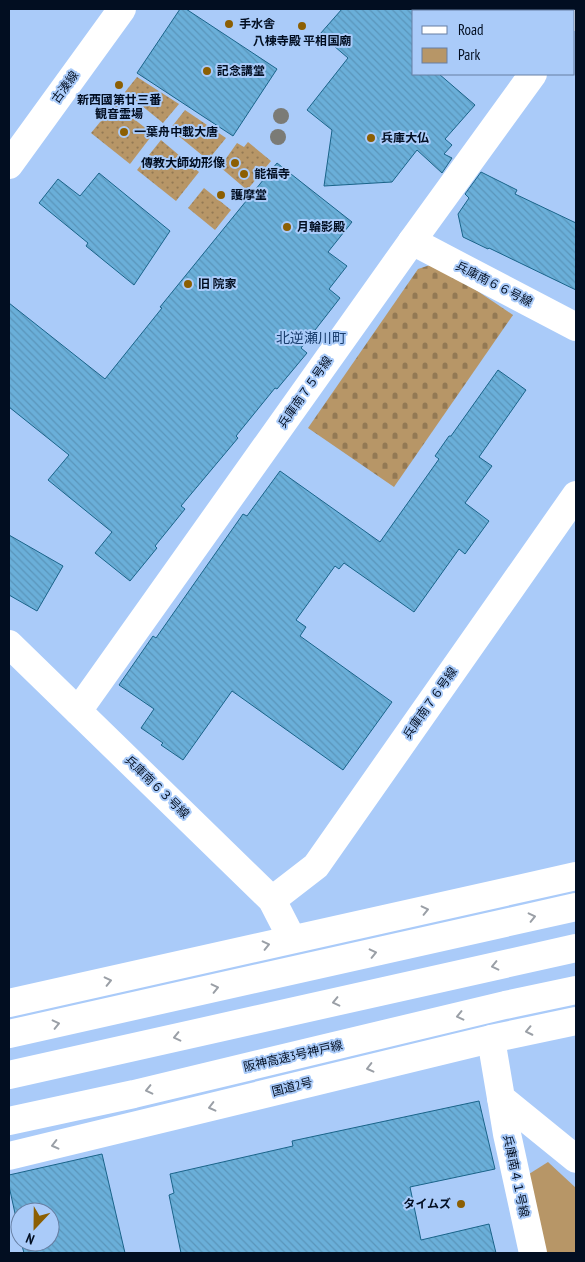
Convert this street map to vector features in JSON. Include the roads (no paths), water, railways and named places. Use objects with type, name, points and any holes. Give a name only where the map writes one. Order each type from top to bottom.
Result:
[{"type":"main road","name":"古湊線","points":[[9,165],[122,9]]},
{"type":"main road","name":"兵庫南７５号線","points":[[78,711],[532,75]]},
{"type":"main road","name":"兵庫南６６号線","points":[[412,241],[576,327]]},
{"type":"main road","name":"兵庫南７６号線","points":[[272,900],[316,866],[574,504]]},
{"type":"main road","name":"兵庫南６３号線","points":[[9,644],[272,900],[292,939]]},
{"type":"main road","points":[[9,1003],[576,876]]},
{"type":"main road","points":[[9,1034],[576,907]]},
{"type":"main road","points":[[9,1075],[576,948]]},
{"type":"main road","name":"阪神高速3号神戸線","points":[[9,1121],[134,1094],[504,1005],[576,990]]},
{"type":"main road","name":"国道2号","points":[[9,1156],[491,1039],[576,1021]]},
{"type":"main road","name":"兵庫南４１号線","points":[[491,1039],[508,1134],[533,1253]]},
{"type":"main road","points":[[501,1098],[576,1158]]},
{"type":"place","name":"手水舎","points":[[229,24]]},
{"type":"place","name":"八棟寺殿 平相国廟","points":[[302,26]]},
{"type":"place","name":"記念講堂","points":[[207,71]]},
{"type":"place","name":"新西國第廿三番 観音霊場","points":[[119,85]]},
{"type":"place","name":"一葉舟中載大唐","points":[[124,132]]},
{"type":"place","name":"兵庫大仏","points":[[371,138]]},
{"type":"place","name":"傳教大師幼形像","points":[[235,163]]},
{"type":"place","name":"能福寺","points":[[244,174]]},
{"type":"place","name":"護摩堂","points":[[221,195]]},
{"type":"place","name":"月輪影殿","points":[[287,227]]},
{"type":"place","name":"旧 院家","points":[[188,284]]},
{"type":"place","name":"タイムズ","points":[[461,1204]]},
{"type":"district","name":"北逆瀬川町","points":[[311,338]]}]
